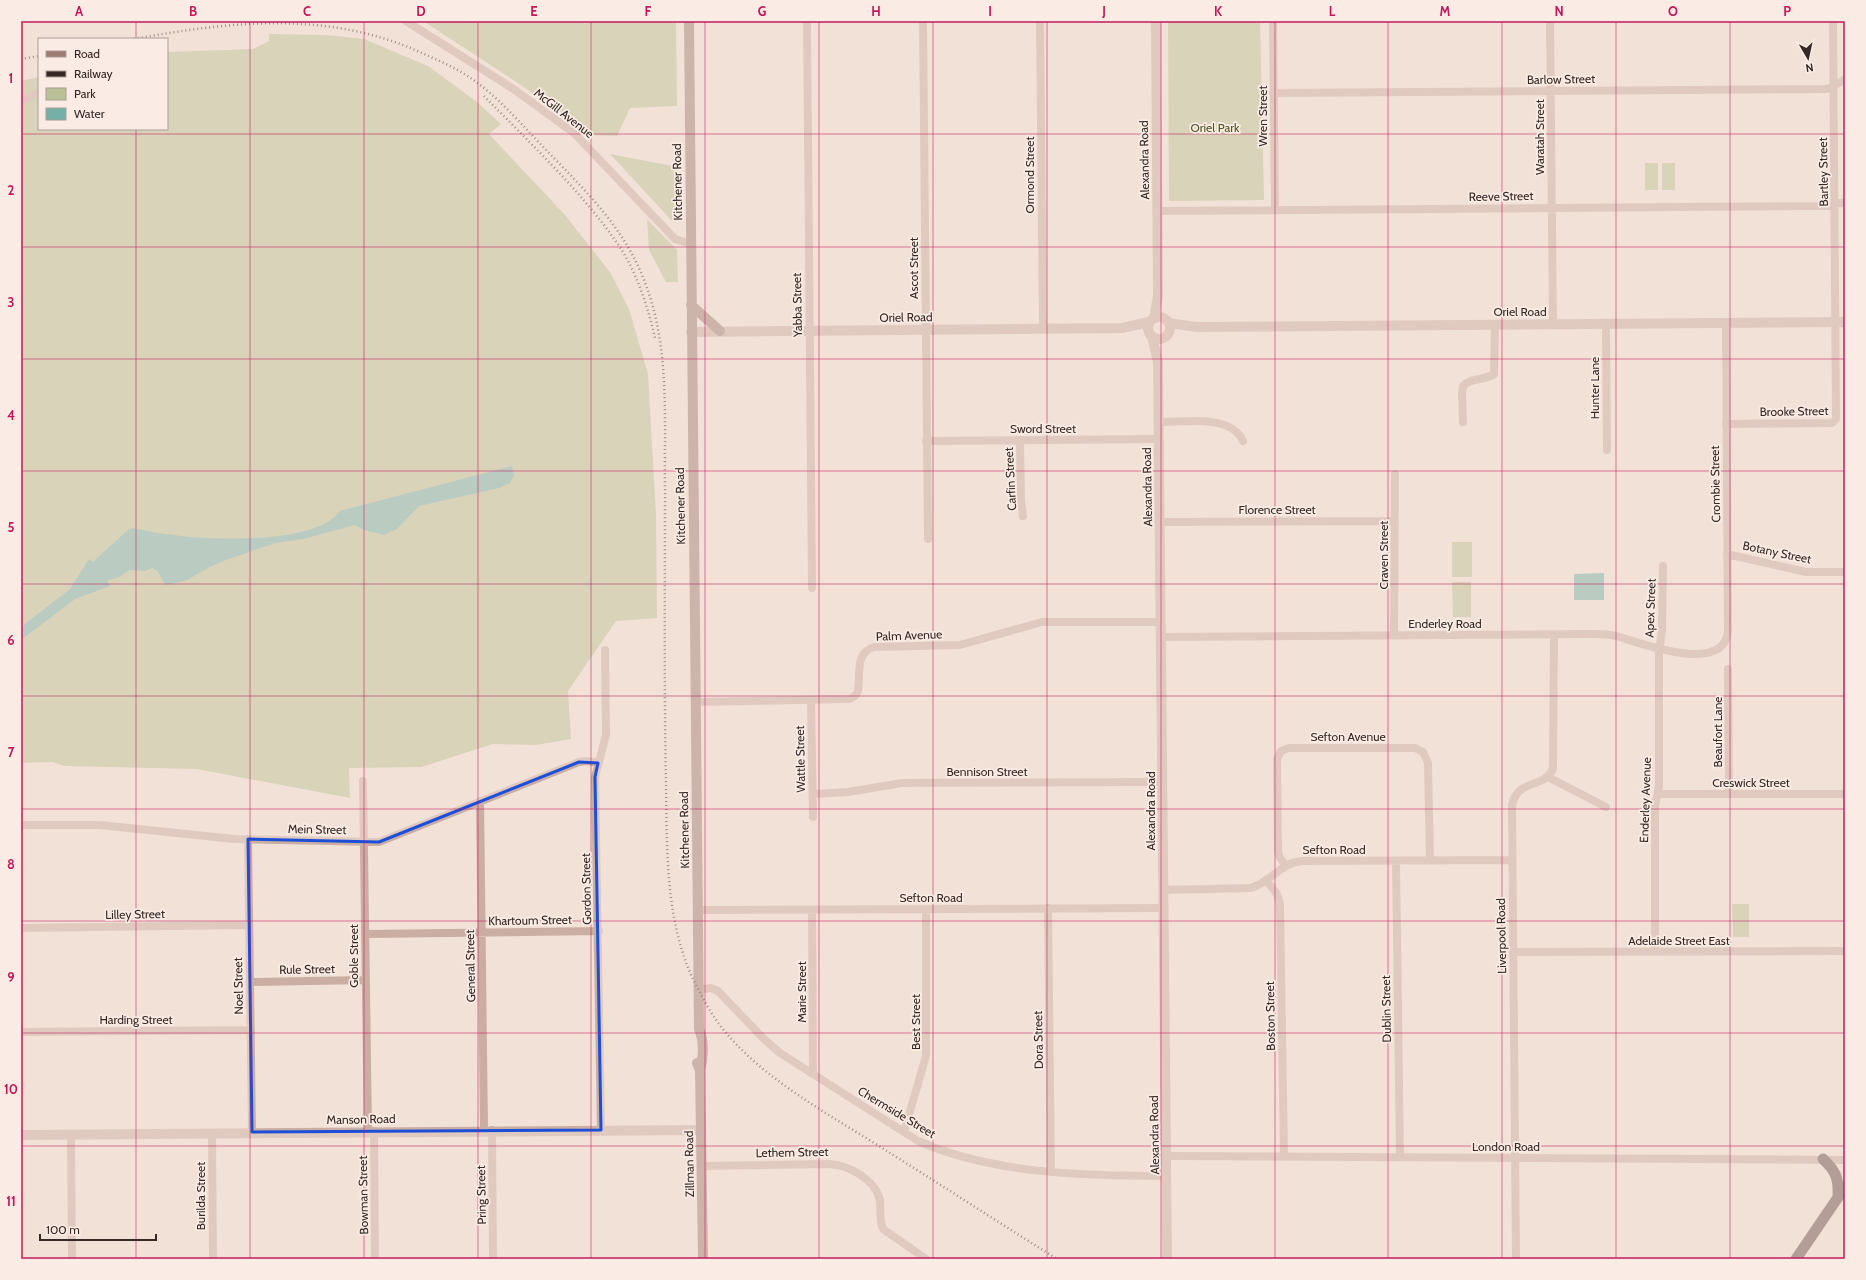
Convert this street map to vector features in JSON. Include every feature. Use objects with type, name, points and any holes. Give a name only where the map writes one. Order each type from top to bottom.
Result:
[{"type":"highway","points":[[1823,1159],[1833,1169],[1838,1177],[1838,1197]]},
{"type":"highway","points":[[1796,1259],[1845,1187]]},
{"type":"highway","points":[[1806,1244],[1807,1259]]},
{"type":"main road","name":"Kitchener Road","points":[[689,21],[691,332],[699,990]]},
{"type":"main road","points":[[691,305],[720,331]]},
{"type":"main road","name":"Zillman Road","points":[[699,990],[699,1029],[696,1036],[696,1050],[700,1070],[703,1259]]},
{"type":"street","name":"McGill Avenue","points":[[406,21],[512,88],[574,133],[675,239],[691,244]]},
{"type":"street","name":"Yabba Street","points":[[806,21],[812,588]]},
{"type":"street","name":"Ascot Street","points":[[923,21],[928,539]]},
{"type":"street","name":"Ormond Street","points":[[1040,21],[1043,328]]},
{"type":"street","name":"Wren Street","points":[[1273,21],[1274,210]]},
{"type":"street","name":"Waratah Street","points":[[1550,21],[1553,324]]},
{"type":"street","name":"Bartley Street","points":[[1833,21],[1836,204],[1841,322]]},
{"type":"street","name":"Alexandra Road","points":[[1156,22],[1159,320],[1150,335],[1158,362],[1167,1259]]},
{"type":"street","name":"Barlow Street","points":[[1273,93],[1825,89],[1845,79]]},
{"type":"street","points":[[21,101],[38,92]]},
{"type":"street","name":"Reeve Street","points":[[1158,212],[1825,206],[1845,202]]},
{"type":"street","name":"Oriel Road","points":[[691,332],[1122,328],[1159,320],[1196,327],[1841,322]]},
{"type":"street","name":"Alexandra Road","points":[[1158,362],[1166,336],[1170,329],[1159,320]]},
{"type":"street","name":"Brooke Street","points":[[1726,424],[1834,423],[1836,419],[1841,322]]},
{"type":"street","name":"Crombie Street","points":[[1724,644],[1728,632],[1726,323]]},
{"type":"street","points":[[1463,422],[1464,386],[1471,381],[1487,378],[1494,374],[1495,324]]},
{"type":"street","name":"Hunter Lane","points":[[1606,325],[1607,450]]},
{"type":"street","name":"Oriel Road","points":[[1122,328],[1150,335],[1157,339],[1196,327]]},
{"type":"street","points":[[1159,422],[1220,423],[1238,434],[1244,441]]},
{"type":"street","name":"Sword Street","points":[[926,441],[1159,439]]},
{"type":"street","name":"Carfin Street","points":[[1020,440],[1020,500],[1024,516]]},
{"type":"street","name":"Craven Street","points":[[1394,636],[1395,474]]},
{"type":"street","name":"Florence Street","points":[[1160,522],[1395,521]]},
{"type":"street","name":"Botany Street","points":[[1727,554],[1806,572],[1845,572]]},
{"type":"street","name":"Apex Street","points":[[1660,650],[1664,566]]},
{"type":"street","name":"Palm Avenue","points":[[695,702],[847,700],[855,697],[858,691],[860,658],[865,651],[874,647],[960,645],[1042,622],[1161,622]]},
{"type":"street","name":"Enderley Road","points":[[1161,637],[1605,634],[1669,652],[1715,651],[1724,644]]},
{"type":"street","points":[[1554,635],[1554,762],[1553,769],[1548,777],[1606,807]]},
{"type":"street","name":"Gordon Street","points":[[601,1130],[599,931],[595,777],[605,744],[606,735],[605,650]]},
{"type":"street","name":"Enderley Avenue","points":[[1655,952],[1655,806],[1658,794],[1660,650]]},
{"type":"street","name":"Beaufort Lane","points":[[1728,669],[1729,794]]},
{"type":"street","name":"Wattle Street","points":[[811,700],[813,817]]},
{"type":"street","name":"Sefton Avenue","points":[[1285,865],[1279,856],[1278,851],[1277,758],[1281,751],[1289,748],[1415,748],[1423,752],[1428,763],[1430,861]]},
{"type":"street","name":"Mein Street","points":[[21,825],[100,824],[248,840],[364,842],[385,840],[579,762],[587,761],[598,763]]},
{"type":"street","name":"Liverpool Road","points":[[1516,1259],[1512,860],[1513,798],[1523,787],[1548,777]]},
{"type":"street","name":"Goble Street","points":[[363,781],[365,980],[371,1131]]},
{"type":"street","name":"Bennison Street","points":[[812,794],[848,792],[902,783],[1163,782]]},
{"type":"street","name":"Creswick Street","points":[[1658,794],[1845,794]]},
{"type":"street","name":"General Street","points":[[480,801],[482,933],[488,1130]]},
{"type":"street","name":"Noel Street","points":[[248,840],[252,1132]]},
{"type":"street","name":"Sefton Road","points":[[1164,890],[1250,888],[1266,880],[1285,865],[1294,861],[1512,860]]},
{"type":"street","name":"Dublin Street","points":[[1396,861],[1400,1157]]},
{"type":"street","name":"Boston Street","points":[[1266,880],[1278,894],[1280,904],[1284,1156]]},
{"type":"street","name":"Dora Street","points":[[1048,908],[1051,1171]]},
{"type":"street","name":"Sefton Road","points":[[698,910],[1164,908]]},
{"type":"street","name":"Best Street","points":[[904,1132],[926,1056],[926,909]]},
{"type":"street","name":"Marie Street","points":[[812,910],[813,1074]]},
{"type":"street","name":"Lilley Street","points":[[21,928],[249,925]]},
{"type":"street","name":"Khartoum Street","points":[[365,934],[599,931]]},
{"type":"street","name":"Adelaide Street East","points":[[1513,952],[1845,951]]},
{"type":"street","name":"Rule Street","points":[[250,982],[365,980]]},
{"type":"street","name":"Chermside Street","points":[[699,990],[711,988],[718,991],[771,1046],[918,1141],[939,1150],[960,1156],[1083,1175],[1167,1176]]},
{"type":"street","name":"Harding Street","points":[[21,1032],[251,1030]]},
{"type":"street","name":"Manson Road","points":[[21,1135],[488,1130],[701,1130]]},
{"type":"street","name":"Pring Street","points":[[488,1130],[493,1259]]},
{"type":"street","name":"Bowman Street","points":[[371,1131],[375,1259]]},
{"type":"street","name":"Burilda Street","points":[[212,1133],[213,1259]]},
{"type":"street","points":[[71,1134],[72,1259]]},
{"type":"street","name":"London Road","points":[[1167,1156],[1845,1160]]},
{"type":"street","name":"Lethem Street","points":[[702,1166],[828,1164],[843,1166],[863,1178],[876,1189],[880,1202],[883,1229],[926,1259]]},
{"type":"highlighted area","points":[[579,762],[598,763],[595,777],[601,1130],[252,1132],[248,839],[379,842]]},
{"type":"green space","points":[[423,21],[676,21],[677,106],[630,108],[617,136],[590,135],[581,127],[512,79]]},
{"type":"green space","name":"Oriel Park","points":[[1168,21],[1260,21],[1264,200],[1169,201]]},
{"type":"green space","points":[[269,34],[326,35],[364,39],[428,66],[477,102],[501,124],[489,134],[565,215],[610,272],[629,309],[648,374],[656,514],[657,618],[616,621],[568,691],[571,739],[536,745],[493,744],[421,767],[349,768],[350,798],[197,769],[64,766],[53,762],[21,763],[21,81],[38,77],[38,130],[168,130],[168,52],[253,49],[269,41]]},
{"type":"green space","points":[[610,154],[678,167],[678,220],[673,222]]},
{"type":"green space","points":[[1645,163],[1658,163],[1658,190],[1645,190]]},
{"type":"green space","points":[[1662,163],[1675,163],[1675,190],[1662,190]]},
{"type":"green space","points":[[647,219],[677,250],[678,282],[666,282],[649,250]]},
{"type":"green space","points":[[1452,542],[1472,542],[1472,577],[1452,577]]},
{"type":"green space","points":[[1452,582],[1471,582],[1471,617],[1453,617]]},
{"type":"green space","points":[[1732,904],[1749,904],[1749,937],[1733,937]]},
{"type":"water","points":[[512,466],[514,475],[510,483],[499,488],[419,506],[397,529],[384,535],[364,530],[355,525],[303,539],[275,543],[226,560],[187,580],[167,585],[155,569],[152,568],[145,571],[129,570],[121,576],[107,581],[110,586],[75,599],[21,640],[21,627],[70,589],[89,559],[93,562],[129,529],[133,528],[162,534],[231,539],[284,535],[308,530],[327,522],[340,511]]},
{"type":"water","points":[[1604,573],[1604,600],[1574,600],[1574,574]]},
{"type":"railway","points":[[140,38],[244,24],[281,23],[317,25],[353,31],[389,40],[449,65],[467,75],[488,91],[510,112],[604,212],[628,247],[649,292],[661,347],[665,402],[665,709],[669,882],[677,930],[683,954],[692,977],[719,1024],[736,1044],[776,1079],[822,1111],[1057,1259]]},
{"type":"railway","points":[[21,59],[38,56]]},
{"type":"railway","points":[[484,96],[586,202],[615,240],[629,263],[640,287],[655,338]]}]
